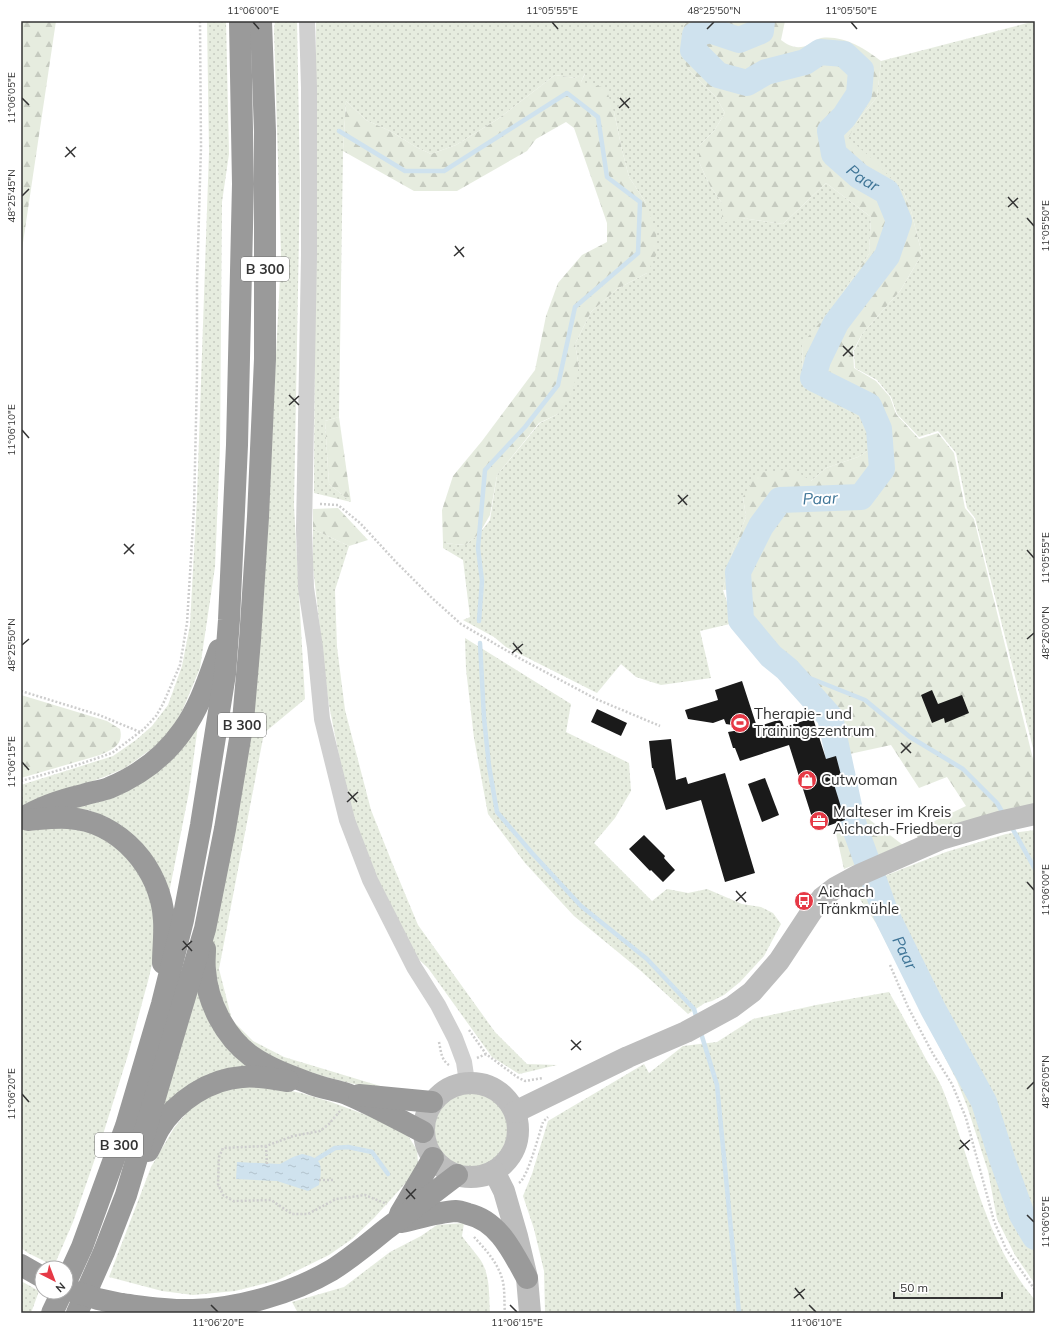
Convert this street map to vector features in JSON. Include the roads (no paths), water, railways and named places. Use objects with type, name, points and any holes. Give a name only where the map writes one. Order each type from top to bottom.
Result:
[{"type":"highway","name":"B 300","points":[[74,1264],[82,1247],[126,1126],[162,1004],[183,920],[202,825],[225,674],[230,620],[237,445],[243,184],[240,21]]},
{"type":"highway","name":"B 300","points":[[77,1313],[104,1252],[126,1195],[205,929],[225,830],[243,721],[257,530],[265,359],[265,132],[261,21]]},
{"type":"highway","points":[[21,820],[34,811],[60,801],[109,788],[143,770],[165,751],[183,730],[195,710],[208,680],[230,620]]},
{"type":"highway","points":[[21,820],[68,818],[85,820],[100,825],[123,839],[143,861],[156,886],[164,919],[162,1004]]},
{"type":"highway","points":[[205,929],[205,970],[214,1008],[221,1022],[240,1047],[251,1056],[310,1084],[346,1094],[432,1102]]},
{"type":"highway","points":[[126,1195],[160,1128],[170,1115],[199,1091],[219,1082],[244,1076],[310,1084]]},
{"type":"highway","points":[[346,1094],[423,1132]]},
{"type":"highway","points":[[394,1224],[433,1158]]},
{"type":"highway","points":[[74,1292],[98,1299],[153,1309],[194,1310],[215,1308],[256,1300],[280,1293],[331,1270],[360,1252],[457,1175]]},
{"type":"highway","points":[[394,1224],[457,1211],[476,1216],[494,1227],[506,1241],[527,1278]]},
{"type":"highway","points":[[52,1313],[58,1300]]},
{"type":"street","points":[[307,21],[309,88],[309,255],[304,530],[306,588],[315,647],[322,719],[347,820],[370,880],[414,967],[438,1005],[455,1038],[464,1062],[467,1082]]},
{"type":"street","points":[[515,1112],[628,1057],[686,1032],[732,1008],[752,992],[779,961],[814,908],[822,898],[835,888],[859,875],[941,839],[999,822],[1035,814]]},
{"type":"street","points":[[467,1082],[475,1082],[492,1087],[500,1092],[515,1112],[518,1129],[515,1146],[506,1161],[494,1171],[483,1175],[469,1177],[457,1175],[443,1168],[433,1158],[426,1145],[423,1132],[425,1117],[432,1102],[441,1093],[452,1086],[467,1082]]},
{"type":"street","points":[[494,1171],[504,1190],[517,1236],[527,1278],[530,1313]]},
{"type":"water","points":[[302,1154],[314,1158],[318,1161],[321,1168],[319,1185],[308,1191],[277,1181],[236,1179],[237,1162],[280,1164]]},
{"type":"waterway","name":"Paar","points":[[762,21],[761,31],[739,40],[709,30],[695,35],[693,50],[718,75],[747,83],[766,72],[805,62],[820,52],[844,54],[861,70],[859,94],[844,117],[830,131],[834,154],[859,176],[887,192],[899,221],[887,256],[836,323],[818,360],[813,378],[869,406],[879,429],[882,469],[861,497],[780,500],[761,526],[738,572],[741,620],[771,656],[787,669],[830,717],[852,820],[886,914],[933,1009],[984,1102],[1022,1215],[1035,1237]]},
{"type":"waterway","points":[[339,131],[405,171],[444,171],[567,93],[598,117],[607,177],[640,202],[638,253],[575,307],[558,385],[525,427],[485,470],[478,548],[482,581],[479,621]]},
{"type":"waterway","points":[[480,643],[484,718],[489,766],[497,812],[532,853],[581,906],[647,959],[694,1009],[697,1019]]},
{"type":"waterway","points":[[787,669],[865,700],[910,737],[963,769],[997,803],[1004,815]]},
{"type":"waterway","points":[[1011,826],[1035,869]]},
{"type":"waterway","points":[[700,1030],[717,1085],[739,1313]]},
{"type":"waterway","points":[[317,1159],[335,1148],[348,1147],[372,1152],[388,1174]]},
{"type":"place","name":"Therapie- und Trainingszentrum","points":[[740,723]]},
{"type":"place","name":"Cutwoman","points":[[807,780]]},
{"type":"place","name":"Malteser im Kreis Aichach-Friedberg","points":[[819,821]]},
{"type":"place","name":"Aichach Tränkmühle","points":[[804,901]]}]
